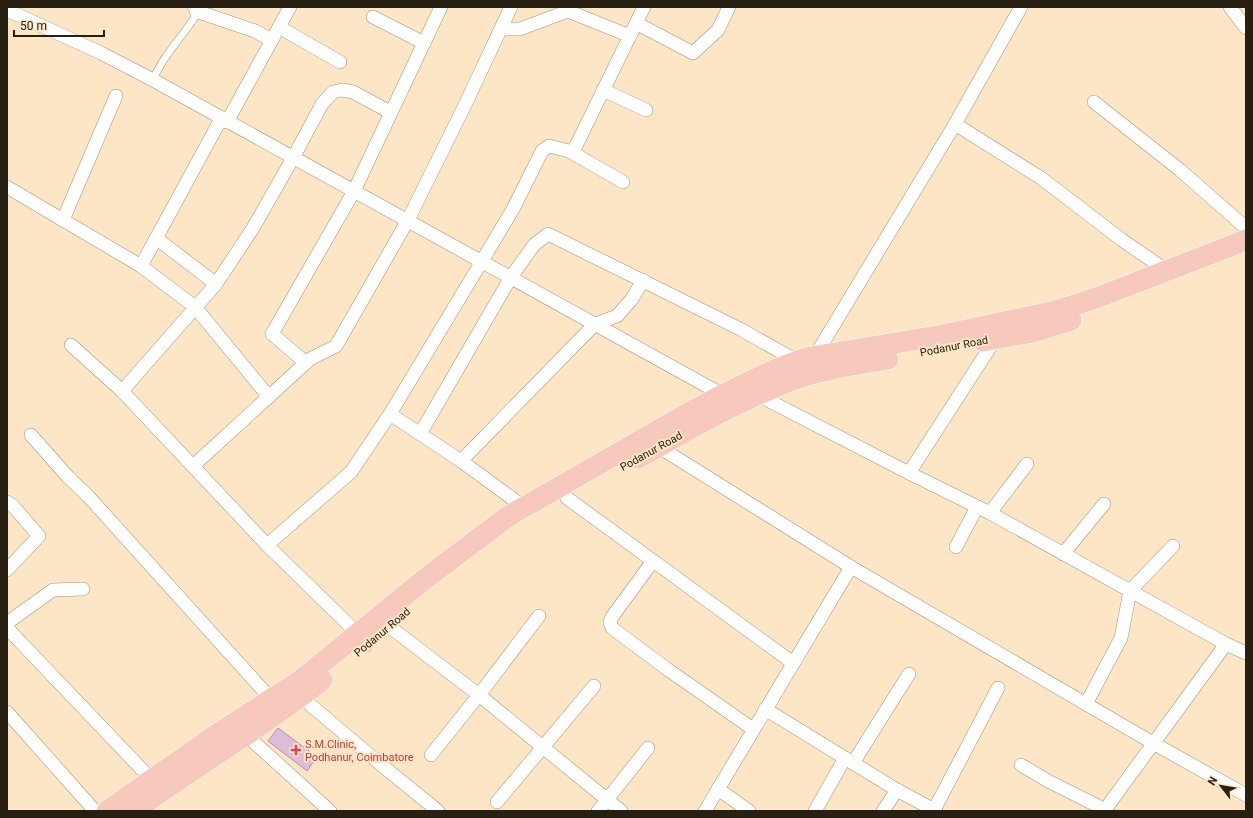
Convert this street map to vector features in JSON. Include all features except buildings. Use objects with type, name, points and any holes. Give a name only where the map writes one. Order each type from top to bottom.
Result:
[{"type":"main road","points":[[107,811],[217,734],[362,640],[383,622],[430,575],[508,517],[688,413],[726,402],[779,368],[806,359],[943,335],[1056,311],[1099,297],[1246,240]]},
{"type":"main road","name":"Podanur Road","points":[[383,622],[433,590],[496,541],[659,446],[726,402],[758,395],[793,380],[822,371],[1033,332],[1069,321],[1246,254]]},
{"type":"main road","name":"Podanur Road","points":[[134,811],[203,762],[246,735],[301,697],[362,640]]},
{"type":"street","points":[[141,266],[290,7]]},
{"type":"street","points":[[306,363],[272,334],[354,191],[390,112],[441,7]]},
{"type":"street","points":[[193,466],[310,359],[336,346],[408,220],[464,107],[511,7]]},
{"type":"street","points":[[571,152],[573,152],[644,7]]},
{"type":"street","points":[[636,22],[693,53],[718,30],[729,7]]},
{"type":"street","points":[[420,434],[511,277],[534,245],[548,234],[740,329],[806,359],[955,124],[1021,7]]},
{"type":"street","points":[[1230,7],[1246,28]]},
{"type":"street","points":[[193,9],[256,31],[272,40]]},
{"type":"street","points":[[7,10],[101,53],[153,80],[595,324],[726,402]]},
{"type":"street","points":[[501,29],[520,29],[568,12],[630,36]]},
{"type":"street","points":[[373,17],[424,43]]},
{"type":"street","points":[[279,27],[340,62]]},
{"type":"street","points":[[122,391],[216,284],[253,228],[322,104],[333,92],[342,90],[353,92],[390,112]]},
{"type":"street","points":[[603,90],[646,110]]},
{"type":"street","points":[[63,220],[116,96]]},
{"type":"street","points":[[1094,102],[1180,170],[1246,228]]},
{"type":"street","points":[[955,124],[1041,178],[1122,240],[1167,271]]},
{"type":"street","points":[[267,545],[351,472],[390,414],[513,209],[542,150],[549,146],[571,152],[623,182]]},
{"type":"street","points":[[7,187],[141,266],[195,307],[268,397]]},
{"type":"street","points":[[156,238],[216,284]]},
{"type":"street","points":[[461,461],[595,324],[617,316],[632,299],[643,280]]},
{"type":"street","points":[[909,473],[996,338]]},
{"type":"street","points":[[71,345],[122,391],[267,545],[351,627],[362,640]]},
{"type":"street","points":[[758,395],[990,513],[1226,644],[1246,653]]},
{"type":"street","points":[[390,414],[461,461],[524,507]]},
{"type":"street","points":[[31,435],[271,699]]},
{"type":"street","points":[[659,446],[851,567],[1153,743],[1246,795]]},
{"type":"street","points":[[990,513],[1027,464]]},
{"type":"street","points":[[568,498],[793,663]]},
{"type":"street","points":[[7,502],[13,506],[39,536],[7,570]]},
{"type":"street","points":[[1063,554],[1104,504]]},
{"type":"street","points":[[956,547],[977,507]]},
{"type":"street","points":[[1086,704],[1121,638],[1130,591],[1173,546]]},
{"type":"street","points":[[653,561],[612,616],[610,622],[612,628],[667,669],[753,729]]},
{"type":"street","points":[[705,811],[851,567]]},
{"type":"street","points":[[7,623],[53,590],[82,588]]},
{"type":"street","points":[[431,754],[479,696],[539,616]]},
{"type":"street","points":[[383,622],[479,696],[621,811]]},
{"type":"street","points":[[7,628],[151,779]]},
{"type":"street","points":[[1021,765],[1048,782],[1096,805],[1104,811],[1226,644]]},
{"type":"street","points":[[815,811],[909,674]]},
{"type":"street","points":[[497,802],[594,686]]},
{"type":"street","points":[[765,710],[930,809],[998,688]]},
{"type":"street","points":[[301,697],[438,811]]},
{"type":"street","points":[[7,712],[95,811]]},
{"type":"street","points":[[246,735],[330,811]]},
{"type":"street","points":[[598,811],[648,748]]},
{"type":"street","points":[[718,789],[750,811]]},
{"type":"street","points":[[883,811],[897,790]]},
{"type":"lane","points":[[153,80],[166,56],[193,20],[196,14],[193,9]]},
{"type":"place","name":"S.M.Clinic, Podhanur, Coimbatore","points":[[296,750]]}]
